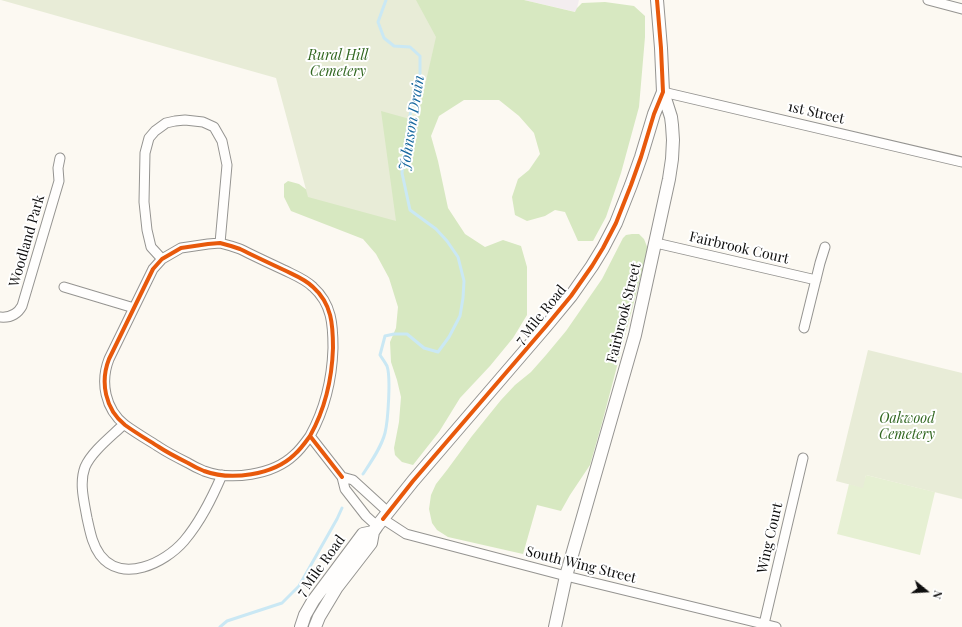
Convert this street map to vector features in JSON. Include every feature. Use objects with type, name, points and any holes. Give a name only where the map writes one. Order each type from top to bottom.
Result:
[{"type":"street","name":"Fairbrook Street","points":[[555,627],[566,576],[636,335],[669,179],[672,159],[672,125],[663,92],[657,0]]},
{"type":"street","points":[[928,0],[962,9]]},
{"type":"street","name":"1st Street","points":[[663,92],[962,162]]},
{"type":"street","name":"7 Mile Road","points":[[315,627],[319,617],[337,587],[371,543],[380,522],[413,481],[548,325],[592,266],[616,222],[631,185],[654,114],[663,92]]},
{"type":"street","points":[[162,258],[152,247],[147,230],[144,202],[145,153],[149,138],[155,131],[166,124],[175,121],[185,120],[203,122],[214,127],[222,141],[226,166],[220,243]]},
{"type":"street","name":"Woodland Park","points":[[0,317],[14,315],[22,306],[59,181],[58,168],[60,158]]},
{"type":"street","points":[[220,243],[240,249],[305,281],[317,290],[328,307],[333,330],[331,373],[328,390],[322,411],[310,436],[294,456],[283,463],[262,472],[234,476],[204,471],[168,452],[124,424],[115,414],[108,402],[104,388],[104,375],[109,359],[153,269],[162,258],[181,248],[220,243]]},
{"type":"street","name":"Fairbrook Court","points":[[656,243],[816,280]]},
{"type":"street","points":[[804,328],[825,247]]},
{"type":"street","points":[[64,287],[134,308]]},
{"type":"street","points":[[124,424],[99,448],[86,465],[82,480],[82,492],[92,540],[100,555],[106,562],[125,569],[137,569],[158,561],[175,550],[184,541],[200,519],[211,500],[222,475]]},
{"type":"street","points":[[310,436],[342,477],[345,489],[366,516],[380,522]]},
{"type":"street","name":"Wing Court","points":[[764,624],[803,458]]},
{"type":"street","points":[[342,477],[354,480],[380,522]]},
{"type":"street","name":"7 Mile Road","points":[[301,627],[305,615],[313,601],[362,534],[380,522]]},
{"type":"street","name":"South Wing Street","points":[[380,522],[406,534],[566,576],[776,627]]},
{"type":"shaded area","points":[[524,0],[579,0],[576,12]]},
{"type":"green space","name":"Rural Hill Cemetery","points":[[1,0],[416,0],[436,37],[417,121],[381,111],[396,221],[308,197],[276,78]]},
{"type":"green space","points":[[313,0],[524,0],[575,12],[582,3],[605,2],[634,6],[645,16],[645,37],[639,107],[621,173],[606,217],[593,241],[578,241],[565,212],[555,210],[545,216],[527,221],[515,215],[512,197],[518,179],[529,170],[540,154],[534,133],[519,116],[499,100],[464,100],[439,116],[431,136],[448,208],[465,234],[485,247],[503,240],[521,246],[527,267],[527,315],[513,338],[490,366],[460,398],[439,432],[413,465],[402,462],[395,455],[394,448],[399,422],[401,397],[391,362],[390,342],[396,328],[398,307],[389,278],[376,254],[363,239],[291,211],[284,197],[284,184],[288,181],[299,184],[316,197]]},
{"type":"green space","points":[[639,234],[644,239],[648,249],[590,465],[561,511],[537,505],[523,554],[448,537],[437,530],[432,523],[429,509],[431,495],[436,484],[501,400],[515,385],[531,372],[566,331],[602,279],[623,238],[626,235]]},
{"type":"green space","name":"Oakwood Cemetery","points":[[868,350],[962,373],[962,499],[866,475],[863,488],[836,481]]},
{"type":"green space","points":[[866,475],[935,492],[920,555],[837,534],[849,484],[862,487]]},
{"type":"waterway","name":"Johnson Drain","points":[[363,474],[383,439],[386,427],[389,399],[389,379],[387,366],[380,355],[385,336],[407,334],[424,348],[438,352],[449,337],[460,316],[464,281],[458,257],[447,241],[436,229],[410,210],[402,173],[407,132],[415,88],[420,74],[420,56],[410,47],[394,46],[384,38],[378,22],[386,0]]},
{"type":"waterway","name":"Johnson Drain","points":[[220,627],[227,621],[282,603],[299,586],[342,508]]},
{"type":"cycle path","points":[[383,519],[413,481],[571,296],[603,248],[616,223],[631,185],[654,114],[663,92],[657,0]]},
{"type":"cycle path","points":[[310,436],[296,453],[285,462],[275,467],[251,474],[226,476],[204,471],[177,457],[133,431],[118,419],[106,395],[106,368],[153,269],[162,259],[181,248],[220,243],[240,249],[299,277],[310,284],[324,300],[332,323],[333,348],[331,371],[324,405],[310,436],[342,477]]}]
